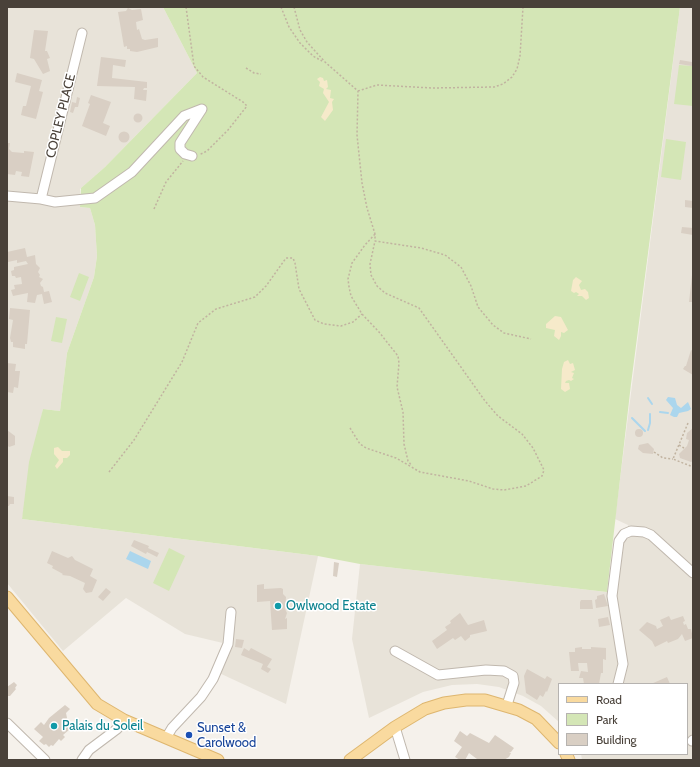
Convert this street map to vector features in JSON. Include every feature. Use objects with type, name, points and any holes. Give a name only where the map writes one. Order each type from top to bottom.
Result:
[{"type":"main road","points":[[7,597],[89,696],[109,712],[124,720],[218,760]]},
{"type":"main road","points":[[350,760],[395,727],[425,709],[444,703],[466,700],[485,700],[507,705],[536,719],[558,742]]},
{"type":"street","name":"COPLEY PLACE","points":[[41,198],[82,33]]},
{"type":"street","points":[[7,196],[41,198],[55,202],[95,198],[132,172],[184,116],[202,109],[180,143],[180,149],[185,154],[192,156]]},
{"type":"street","points":[[618,683],[623,664],[612,596],[619,541],[624,534],[631,531],[644,532],[651,535],[693,573]]},
{"type":"street","points":[[166,738],[172,728],[201,698],[213,679],[228,644],[231,612]]},
{"type":"street","points":[[395,651],[438,675],[486,670],[504,671],[513,676],[514,683],[507,705]]},
{"type":"street","points":[[82,760],[89,750],[117,729],[124,720]]},
{"type":"street","points":[[7,723],[44,760]]},
{"type":"street","points":[[395,727],[404,752],[405,760]]},
{"type":"path","points":[[154,209],[172,172],[183,161],[192,156],[207,152],[246,110],[246,104],[203,77],[194,66],[186,7]]},
{"type":"path","points":[[281,7],[289,27],[300,44],[313,56],[325,62]]},
{"type":"path","points":[[294,7],[300,30],[306,42],[325,62],[358,91],[357,135],[362,183],[367,208],[375,234],[370,264],[371,275],[377,286],[386,293],[419,308],[485,401],[498,416],[522,434],[533,448],[544,470],[542,476],[526,486],[504,490],[493,489],[469,481],[420,472],[396,458],[366,448],[360,444],[350,428]]},
{"type":"path","points":[[358,91],[377,85],[432,88],[494,87],[503,84],[512,77],[517,69],[520,56],[523,7]]},
{"type":"path","points":[[246,68],[254,73],[261,74]]},
{"type":"path","points":[[375,234],[352,263],[348,279],[351,296],[362,314],[398,356],[399,363],[397,387],[403,412],[404,444],[408,461],[412,467]]},
{"type":"path","points":[[374,241],[432,251],[450,258],[461,267],[466,274],[478,307],[484,316],[504,333],[531,339]]},
{"type":"path","points":[[109,472],[134,440],[182,362],[198,323],[216,309],[255,297],[266,286],[286,258],[293,258],[299,289],[315,320],[324,324],[342,326],[354,322],[362,314]]},
{"type":"path","points":[[673,459],[688,423]]},
{"type":"path","points":[[679,445],[684,448]]},
{"type":"path","points":[[654,452],[663,458],[673,459],[693,467]]},
{"type":"shaded area","points":[[7,7],[163,7],[197,73],[105,167],[80,189],[80,207],[90,208],[95,225],[97,256],[94,277],[67,353],[60,411],[43,409],[22,519],[318,556],[286,704],[217,672],[227,644],[185,634],[126,598],[63,651],[7,583]]},
{"type":"shaded area","points":[[680,7],[693,7],[693,760],[582,760],[581,755],[688,755],[688,683],[558,683],[558,721],[541,706],[523,696],[499,687],[477,684],[452,685],[423,692],[369,718],[352,639],[360,564],[607,592],[617,590],[621,549],[624,542],[631,536],[628,525],[615,519]]},
{"type":"green space","points":[[163,7],[680,7],[631,384],[607,592],[360,564],[318,556],[22,519],[29,462],[43,409],[60,411],[67,353],[94,277],[97,256],[95,225],[90,208],[80,207],[81,188],[105,167],[197,73]]},
{"type":"green space","points":[[679,65],[693,66],[693,106],[674,104]]},
{"type":"green space","points":[[666,139],[686,142],[681,180],[661,177]]},
{"type":"green space","points":[[79,273],[89,277],[80,301],[70,297]]},
{"type":"green space","points":[[56,317],[67,319],[62,343],[51,341]]},
{"type":"green space","points":[[169,548],[185,556],[169,591],[153,583]]},
{"type":"sand","points":[[320,77],[323,78],[324,81],[327,80],[328,87],[326,89],[331,90],[330,98],[334,99],[332,102],[333,110],[325,121],[321,117],[329,102],[323,93],[324,89],[319,86],[320,82],[317,79]]},
{"type":"sand","points":[[576,277],[582,281],[579,285],[581,290],[585,289],[588,292],[589,298],[586,300],[582,296],[577,296],[579,294],[576,292],[574,293],[571,291],[573,280]]},
{"type":"sand","points":[[555,316],[561,317],[568,330],[564,333],[561,332],[559,340],[554,336],[555,330],[546,328],[546,324]]},
{"type":"sand","points":[[568,360],[570,364],[573,363],[575,370],[571,372],[574,373],[572,378],[574,379],[571,381],[566,381],[565,383],[569,383],[570,389],[565,392],[561,389],[562,369],[564,362]]},
{"type":"sand","points":[[58,447],[62,451],[70,451],[70,455],[67,458],[63,458],[63,462],[57,469],[55,466],[59,460],[54,454],[54,448]]},
{"type":"water","points":[[668,397],[675,398],[677,405],[681,408],[688,402],[691,409],[679,413],[677,417],[670,415],[673,408],[666,400]]},
{"type":"water","points":[[130,551],[151,561],[148,569],[126,559]]},
{"type":"building","points":[[128,8],[132,10],[141,9],[143,20],[136,22],[137,30],[139,29],[142,39],[158,38],[158,47],[137,52],[130,51],[130,49],[127,49],[127,46],[124,47],[118,12],[126,11]]},
{"type":"building","points":[[34,30],[48,31],[45,51],[47,51],[50,58],[47,59],[50,71],[43,74],[34,59],[30,58]]},
{"type":"building","points":[[101,57],[126,60],[125,67],[113,65],[112,78],[147,82],[147,88],[144,88],[143,90],[147,90],[146,101],[134,99],[135,87],[97,86]]},
{"type":"building","points":[[680,60],[692,62],[692,66],[679,64]]},
{"type":"building","points":[[17,73],[42,80],[39,91],[43,92],[36,119],[21,115],[23,106],[26,106],[31,86],[15,82]]},
{"type":"building","points":[[91,95],[111,102],[103,123],[110,126],[106,136],[82,126],[90,104],[88,103]]},
{"type":"building","points":[[77,97],[80,98],[78,107],[75,107],[73,113],[70,112],[72,102],[76,103]]},
{"type":"building","points":[[136,114],[140,114],[142,118],[140,122],[136,122],[134,120],[134,116]]},
{"type":"building","points":[[124,131],[128,133],[130,137],[128,141],[124,143],[120,141],[118,137],[120,133]]},
{"type":"building","points":[[7,143],[10,143],[9,149],[12,152],[34,152],[29,177],[21,176],[22,172],[16,171],[15,175],[7,174]]},
{"type":"building","points":[[685,200],[693,201],[693,208],[685,207]]},
{"type":"building","points":[[682,227],[693,228],[693,235],[681,233]]},
{"type":"building","points":[[25,248],[27,257],[35,255],[36,264],[40,268],[38,272],[40,275],[39,277],[43,279],[40,283],[41,286],[43,287],[44,292],[49,291],[52,302],[44,304],[42,294],[37,295],[35,303],[27,302],[28,293],[13,296],[11,290],[15,289],[14,285],[22,284],[21,277],[16,278],[15,276],[12,276],[11,271],[14,270],[14,267],[28,264],[26,261],[17,263],[17,260],[8,262],[7,252]]},
{"type":"building","points":[[692,275],[693,302],[689,302]]},
{"type":"building","points":[[10,308],[30,310],[27,344],[25,344],[25,349],[13,347],[13,342],[11,342],[10,338],[13,320],[9,319]]},
{"type":"building","points":[[691,350],[693,351],[693,375],[683,369],[686,366]]},
{"type":"building","points":[[7,363],[16,364],[15,371],[20,371],[18,388],[14,387],[13,393],[7,392]]},
{"type":"building","points":[[693,428],[693,461],[691,462],[680,458],[679,454],[687,446],[689,440],[686,439],[687,433]]},
{"type":"building","points":[[637,429],[641,429],[643,433],[641,437],[637,437],[635,435],[635,431]]},
{"type":"building","points":[[7,430],[15,436],[15,445],[9,447],[7,445]]},
{"type":"building","points":[[648,443],[654,449],[653,454],[643,453],[638,449],[639,445]]},
{"type":"building","points":[[7,496],[14,497],[14,504],[7,506]]},
{"type":"building","points":[[134,540],[149,546],[148,548],[159,553],[157,557],[147,552],[146,554],[131,546]]},
{"type":"building","points":[[52,551],[68,558],[72,556],[75,560],[93,569],[90,576],[97,580],[92,592],[86,593],[83,589],[85,583],[70,576],[62,575],[63,574],[52,568],[53,566],[47,563]]},
{"type":"building","points":[[334,562],[339,563],[337,577],[333,576]]},
{"type":"building","name":"Owlwood Estate","points":[[264,584],[264,589],[283,589],[283,594],[286,597],[285,609],[287,613],[285,619],[287,618],[287,629],[272,630],[270,601],[257,602],[257,585]]},
{"type":"building","points":[[106,588],[111,592],[103,601],[98,597]]},
{"type":"building","points":[[604,594],[608,606],[596,608],[595,600],[597,599],[597,596]]},
{"type":"building","points":[[581,600],[592,600],[593,609],[580,609]]},
{"type":"building","points":[[460,613],[468,625],[484,620],[487,631],[470,635],[470,637],[465,641],[461,636],[455,640],[453,638],[437,649],[432,641],[447,630],[445,627]]},
{"type":"building","points":[[669,616],[671,620],[683,616],[685,621],[683,622],[684,625],[686,624],[688,629],[691,629],[693,638],[685,641],[682,634],[678,639],[668,643],[667,641],[655,647],[652,641],[639,630],[647,622],[656,626],[657,629],[663,626],[660,620]]},
{"type":"building","points":[[608,617],[610,625],[599,627],[598,619]]},
{"type":"building","points":[[236,639],[244,640],[242,648],[235,647]]},
{"type":"building","points":[[244,648],[249,651],[251,648],[272,659],[267,667],[271,669],[268,673],[261,669],[263,664],[241,655]]},
{"type":"building","points":[[575,648],[606,648],[606,660],[603,659],[603,673],[601,673],[599,683],[584,683],[583,678],[579,678],[581,671],[588,672],[587,663],[578,663],[579,671],[571,671],[569,652],[575,652]]},
{"type":"building","points":[[527,669],[545,679],[547,676],[552,679],[547,692],[546,691],[543,697],[540,695],[537,700],[526,693],[524,676]]},
{"type":"building","points":[[667,677],[670,683],[653,683]]},
{"type":"building","points":[[14,682],[17,685],[15,688],[16,689],[10,696],[7,696],[7,687]]},
{"type":"building","name":"Palais du Soleil","points":[[65,705],[70,709],[66,713],[67,718],[65,721],[71,726],[70,729],[63,735],[65,737],[61,741],[59,739],[53,746],[51,745],[49,747],[46,744],[44,745],[39,741],[43,737],[34,729],[41,722],[44,725],[49,718]]},
{"type":"building","points":[[460,731],[467,736],[470,733],[489,743],[495,735],[514,748],[511,752],[509,752],[511,753],[509,757],[504,760],[476,760],[477,759],[469,753],[465,760],[460,760],[455,757],[462,747],[454,741]]},
{"type":"waterway","points":[[648,398],[652,404]]},
{"type":"waterway","points":[[660,412],[668,413]]},
{"type":"waterway","points":[[648,430],[650,414]]},
{"type":"waterway","points":[[632,418],[645,431]]},
{"type":"place","name":"Owlwood Estate","points":[[278,606]]},
{"type":"place","name":"Palais du Soleil","points":[[54,726]]},
{"type":"place","name":"Sunset & Carolwood","points":[[189,735]]}]
